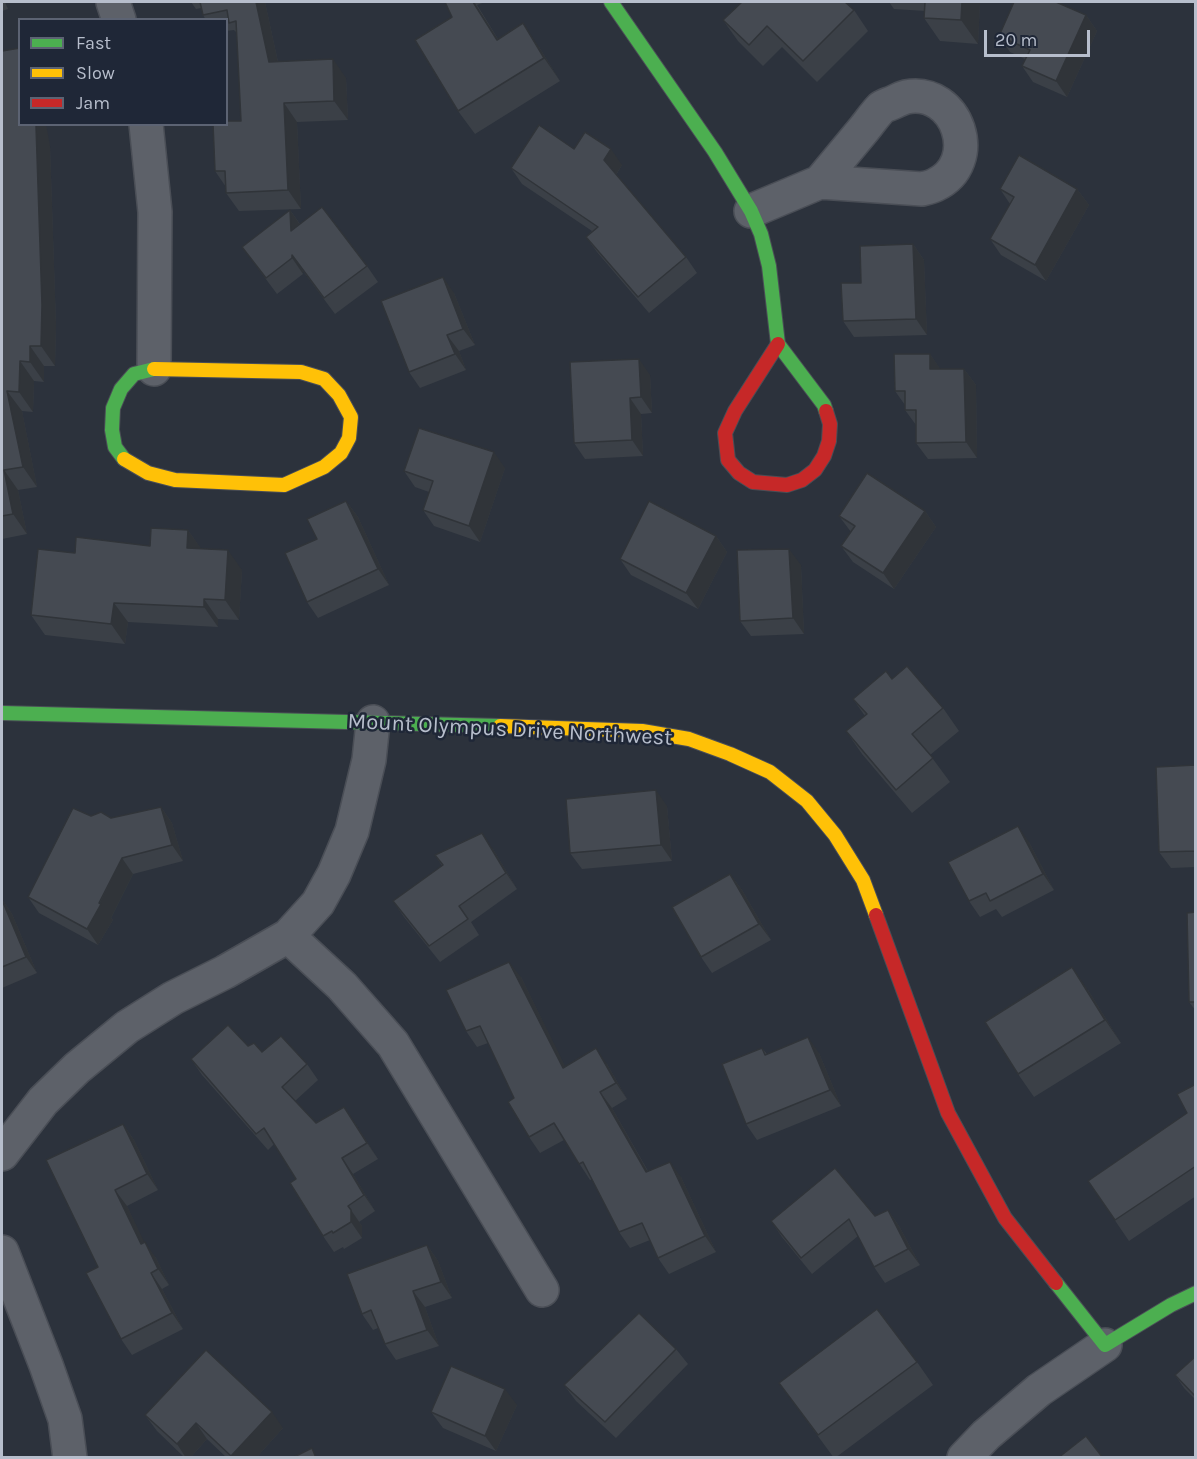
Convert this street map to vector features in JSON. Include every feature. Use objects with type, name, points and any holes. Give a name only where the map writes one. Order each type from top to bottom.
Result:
[{"type":"street","points":[[113,2],[118,18]]},
{"type":"street","points":[[611,2],[715,152],[751,211],[761,234],[769,266],[778,345],[824,405],[830,424],[829,441],[824,456],[815,470],[802,480],[787,486],[753,482],[739,473],[728,460],[725,433],[735,411],[778,345]]},
{"type":"street","points":[[146,126],[155,212],[154,369]]},
{"type":"street","points":[[751,211],[820,182]]},
{"type":"street","points":[[154,369],[301,372],[324,379],[339,395],[351,417],[349,438],[341,453],[324,467],[284,486],[175,480],[148,473],[125,461],[115,447],[112,430],[113,408],[121,389],[134,374],[154,369]]},
{"type":"street","name":"Mount Olympus Drive Northwest","points":[[2,713],[373,722],[642,732],[689,739],[770,772],[807,801],[835,835],[863,880],[948,1113],[1005,1218],[1105,1345]]},
{"type":"street","points":[[2,1154],[44,1101],[77,1068],[127,1027],[172,998],[225,972],[288,936],[318,903],[334,874],[351,831],[369,760],[373,722]]},
{"type":"street","points":[[288,936],[342,986],[393,1044],[542,1290]]},
{"type":"street","points":[[2,1252],[65,1419],[70,1458]]},
{"type":"street","points":[[964,1458],[986,1435],[1039,1390],[1105,1345],[1171,1305],[1196,1293]]},
{"type":"building","points":[[200,2],[256,2],[269,62],[333,59],[334,101],[284,103],[288,190],[226,193],[225,171],[215,171],[213,126],[228,126],[228,121],[241,121],[236,21],[229,23],[227,10],[203,15]]},
{"type":"building","points":[[445,2],[473,2],[497,40],[523,23],[544,58],[458,111],[415,40],[452,17]]},
{"type":"building","points":[[742,2],[845,2],[854,10],[803,61],[767,26],[749,45],[723,20]]},
{"type":"building","points":[[925,2],[962,2],[961,20],[924,18]]},
{"type":"building","points":[[1014,2],[1056,2],[1086,15],[1056,81],[1022,66],[1030,50],[999,36]]},
{"type":"building","points":[[18,48],[18,126],[36,126],[42,305],[41,346],[30,346],[30,362],[20,361],[19,392],[7,391],[23,467],[4,470],[13,514],[2,516],[2,51]]},
{"type":"building","points":[[539,125],[574,149],[585,132],[611,149],[604,160],[686,257],[638,297],[586,237],[598,227],[511,168]]},
{"type":"building","points":[[1019,155],[1077,189],[1035,265],[990,239],[1014,197],[1000,189]]},
{"type":"building","points":[[322,207],[367,266],[324,298],[292,255],[292,258],[266,278],[242,247],[290,210],[291,231]]},
{"type":"building","points":[[913,244],[916,319],[843,321],[841,283],[861,283],[860,246]]},
{"type":"building","points":[[443,277],[463,329],[447,335],[455,354],[409,372],[381,301]]},
{"type":"building","points":[[894,354],[930,354],[930,369],[964,369],[966,442],[916,443],[916,410],[905,410],[905,391],[895,391]]},
{"type":"building","points":[[639,359],[641,397],[630,398],[632,440],[574,443],[570,362]]},
{"type":"building","points":[[419,428],[494,452],[469,526],[423,510],[433,481],[404,471]]},
{"type":"building","points":[[867,473],[925,511],[883,573],[841,546],[855,526],[839,516]]},
{"type":"building","points":[[346,501],[378,569],[307,602],[285,553],[317,539],[307,519]]},
{"type":"building","points":[[649,501],[716,536],[686,593],[620,559]]},
{"type":"building","points":[[151,528],[188,530],[187,548],[228,550],[225,600],[204,599],[204,607],[114,603],[111,624],[31,615],[38,549],[75,553],[76,537],[150,546]]},
{"type":"building","points":[[789,549],[793,618],[740,621],[737,550]]},
{"type":"building","points":[[907,666],[943,708],[912,734],[933,758],[896,790],[846,731],[867,714],[853,699],[886,671],[892,679]]},
{"type":"building","points":[[1196,765],[1196,851],[1159,852],[1156,767]]},
{"type":"building","points":[[656,790],[661,845],[570,853],[566,799]]},
{"type":"building","points":[[161,807],[172,845],[122,858],[87,929],[28,897],[73,808],[91,816],[101,812],[111,818]]},
{"type":"building","points":[[1018,826],[1043,874],[990,901],[986,893],[969,901],[948,862]]},
{"type":"building","points":[[482,833],[506,873],[459,906],[468,919],[429,946],[393,901],[443,865],[435,855]]},
{"type":"building","points":[[730,874],[759,924],[701,957],[672,907]]},
{"type":"building","points":[[2,900],[26,957],[2,967]]},
{"type":"building","points":[[1196,912],[1196,1002],[1189,1002],[1187,913]]},
{"type":"building","points":[[509,962],[563,1068],[596,1048],[616,1083],[600,1092],[646,1172],[670,1162],[705,1236],[658,1258],[642,1223],[619,1232],[583,1162],[579,1164],[554,1123],[529,1137],[508,1102],[514,1098],[480,1026],[466,1031],[446,990]]},
{"type":"building","points":[[1072,967],[1105,1020],[1018,1074],[985,1022]]},
{"type":"building","points":[[228,1025],[248,1046],[254,1043],[262,1052],[281,1036],[307,1064],[282,1087],[316,1123],[344,1107],[367,1143],[342,1158],[364,1195],[348,1206],[351,1210],[351,1222],[333,1233],[332,1231],[323,1236],[290,1183],[296,1179],[264,1128],[256,1134],[191,1059]]},
{"type":"building","points":[[808,1037],[830,1090],[746,1124],[722,1064],[762,1048],[765,1055]]},
{"type":"building","points":[[1196,1084],[1196,1166],[1115,1220],[1088,1181],[1187,1113],[1177,1094]]},
{"type":"building","points":[[123,1124],[147,1174],[115,1190],[141,1244],[145,1242],[158,1269],[151,1273],[172,1313],[121,1339],[86,1273],[98,1267],[46,1160]]},
{"type":"building","points":[[835,1168],[875,1216],[888,1210],[908,1249],[874,1267],[849,1219],[801,1258],[771,1221]]},
{"type":"building","points":[[427,1245],[441,1282],[413,1291],[427,1330],[385,1344],[371,1310],[362,1314],[347,1274]]},
{"type":"building","points":[[877,1309],[917,1362],[818,1435],[779,1383]]},
{"type":"building","points":[[639,1313],[676,1349],[605,1422],[564,1385]]},
{"type":"building","points":[[206,1350],[272,1412],[231,1456],[196,1423],[177,1444],[145,1415]]},
{"type":"building","points":[[1196,1356],[1196,1397],[1175,1375]]},
{"type":"building","points":[[451,1366],[505,1389],[485,1436],[431,1412]]},
{"type":"building","points":[[1086,1436],[1103,1458],[1058,1458]]},
{"type":"building","points":[[312,1448],[316,1458],[292,1458]]},
{"type":"traffic: fast","points":[[611,2],[715,152],[751,211],[761,234],[769,266],[778,344],[824,405],[826,411]]},
{"type":"traffic: fast","points":[[124,459],[115,447],[112,430],[113,408],[121,389],[134,374],[154,369]]},
{"type":"traffic: fast","points":[[2,713],[500,726]]},
{"type":"traffic: fast","points":[[1056,1283],[1105,1345],[1171,1305],[1196,1293]]},
{"type":"traffic: slow","points":[[124,459],[148,473],[175,480],[284,485],[324,467],[341,453],[349,438],[351,417],[339,395],[324,379],[301,372],[154,369]]},
{"type":"traffic: slow","points":[[500,726],[642,731],[689,739],[770,772],[807,801],[835,835],[863,880],[876,915]]},
{"type":"traffic: jam","points":[[778,344],[735,411],[725,433],[728,460],[739,473],[753,482],[787,485],[802,480],[815,470],[824,456],[829,441],[830,424],[826,411]]},
{"type":"traffic: jam","points":[[876,915],[948,1113],[1005,1218],[1056,1283]]}]
